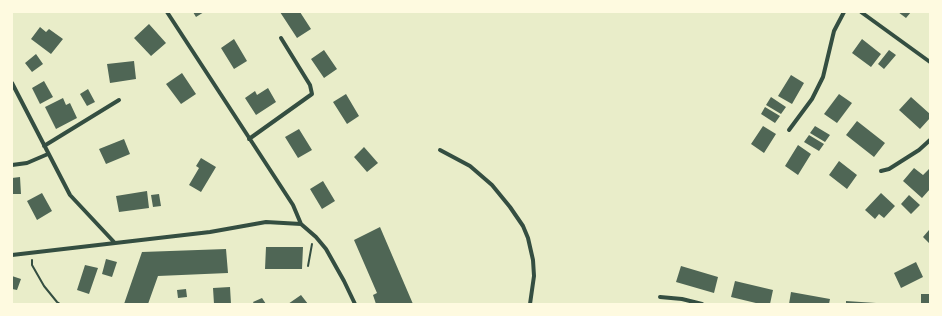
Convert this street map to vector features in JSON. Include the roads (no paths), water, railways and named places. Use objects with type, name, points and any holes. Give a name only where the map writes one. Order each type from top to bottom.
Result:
[{"type":"street","points":[[167,12],[293,205],[301,224],[313,234],[330,256],[355,304]]},
{"type":"street","points":[[789,130],[812,99],[823,77],[834,30],[844,12]]},
{"type":"street","points":[[861,12],[930,62]]},
{"type":"street","points":[[249,139],[312,94],[310,85],[281,38]]},
{"type":"street","points":[[12,83],[70,195],[114,242]]},
{"type":"street","points":[[44,146],[119,100]]},
{"type":"street","points":[[881,171],[889,169],[930,140]]},
{"type":"street","points":[[440,150],[470,166],[492,185],[510,207],[522,226],[528,238],[533,260],[534,276],[530,304]]},
{"type":"street","points":[[12,165],[27,163],[48,154]]},
{"type":"street","points":[[12,255],[114,242],[204,233],[266,222],[301,224]]},
{"type":"street","points":[[660,297],[682,299],[702,304]]}]
